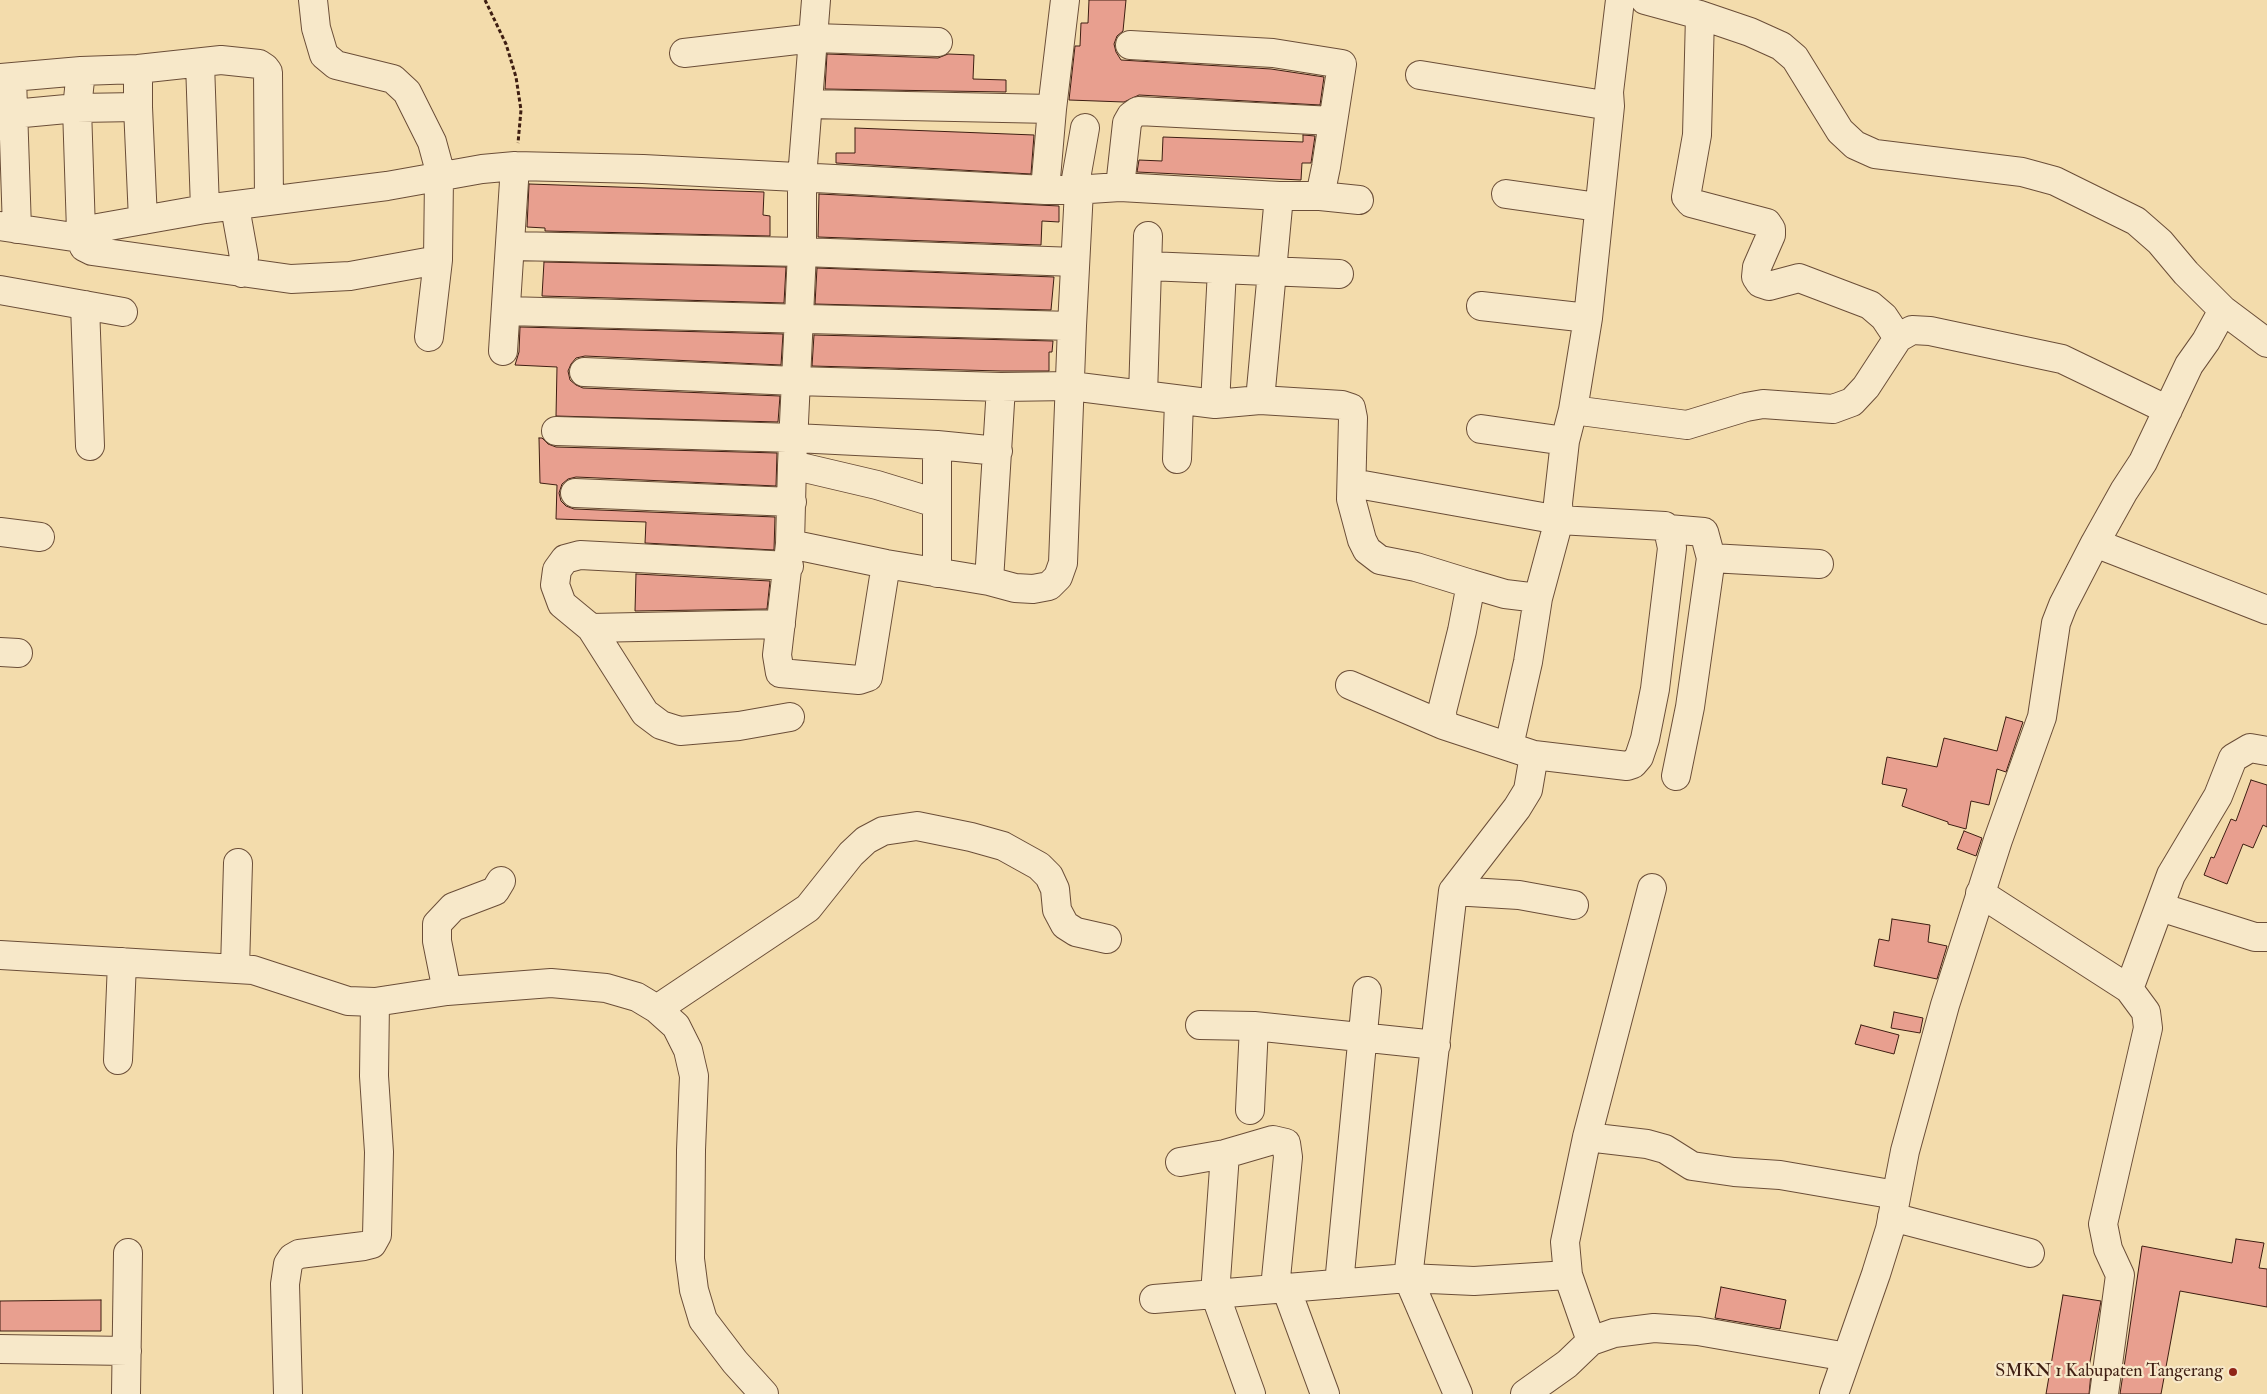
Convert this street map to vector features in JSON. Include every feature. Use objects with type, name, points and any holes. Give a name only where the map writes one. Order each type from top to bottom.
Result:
[{"type":"street","points":[[312,0],[316,28],[324,55],[336,65],[393,79],[407,92],[432,142],[438,164],[439,177],[438,260],[429,337]]},
{"type":"street","points":[[816,0],[802,178],[800,319],[792,465],[790,555],[777,654],[780,673],[864,680],[868,677],[886,564]]},
{"type":"street","points":[[1045,190],[1052,109],[1065,0]]},
{"type":"street","points":[[1509,746],[1528,662],[1538,598],[1559,520],[1558,503],[1566,441],[1588,318],[1598,207],[1610,106],[1609,92],[1620,0]]},
{"type":"street","points":[[1645,0],[1700,15],[1750,32],[1781,46],[1794,58],[1840,131],[1855,145],[1875,154],[2022,172],[2056,181],[2136,221],[2160,242],[2186,273],[2223,310],[2267,342]]},
{"type":"street","points":[[1700,15],[1697,135],[1686,197],[1691,203],[1767,223],[1772,229],[1772,235],[1757,267],[1756,277],[1760,283],[1769,286],[1799,278],[1870,305],[1884,317],[1898,338]]},
{"type":"street","points":[[684,53],[814,38],[938,42]]},
{"type":"street","points":[[1130,45],[1273,53],[1342,64],[1320,196]]},
{"type":"street","points":[[269,201],[268,72],[259,64],[221,60],[138,69],[82,71],[6,78],[13,114],[9,228],[80,234],[205,209],[236,207],[482,169],[516,166],[644,170],[1045,190],[1120,187],[1279,196],[1320,196],[1359,200]]},
{"type":"street","points":[[200,63],[205,209]]},
{"type":"street","points":[[138,69],[143,220]]},
{"type":"street","points":[[82,71],[76,108],[80,234],[84,247],[92,251],[291,279],[350,276],[438,260]]},
{"type":"street","points":[[1420,75],[1610,106]]},
{"type":"street","points":[[809,104],[1052,109]]},
{"type":"street","points":[[13,114],[76,108],[138,107]]},
{"type":"street","points":[[1120,187],[1126,124],[1131,116],[1138,111],[1333,122]]},
{"type":"street","points":[[790,717],[739,726],[680,731],[661,725],[645,713],[591,628],[562,604],[555,586],[557,570],[565,560],[580,555],[790,555],[886,564],[989,581],[1015,588],[1033,589],[1049,586],[1058,577],[1063,563],[1071,386],[1076,190],[1085,128]]},
{"type":"street","points":[[503,351],[512,246],[516,166]]},
{"type":"street","points":[[1506,194],[1598,207]]},
{"type":"street","points":[[1260,400],[1279,196]]},
{"type":"street","points":[[236,207],[244,257],[242,273]]},
{"type":"street","points":[[1143,395],[1148,236]]},
{"type":"street","points":[[512,246],[802,252],[1075,262]]},
{"type":"street","points":[[1148,266],[1339,274]]},
{"type":"street","points":[[1215,404],[1222,270]]},
{"type":"street","points":[[0,290],[123,312]]},
{"type":"street","points":[[85,305],[90,446]]},
{"type":"street","points":[[1481,306],[1588,318]]},
{"type":"street","points":[[1834,1394],[1876,1274],[1894,1206],[1905,1151],[1945,1005],[1980,893],[2042,717],[2056,623],[2063,605],[2095,543],[2124,491],[2143,462],[2189,366],[2206,341],[2223,310]]},
{"type":"street","points":[[506,311],[1072,326]]},
{"type":"street","points":[[1573,410],[1687,425],[1746,407],[1763,404],[1833,408],[1852,402],[1866,386],[1898,338],[1905,332],[1912,330],[1930,331],[2062,359],[2168,410]]},
{"type":"street","points":[[584,372],[796,381],[1071,386],[1215,404],[1260,400],[1335,404],[1351,408],[1353,418],[1351,499],[1362,540],[1371,554],[1380,560],[1416,567],[1505,594],[1538,598]]},
{"type":"street","points":[[989,581],[1001,386]]},
{"type":"street","points":[[1177,459],[1179,401]]},
{"type":"street","points":[[1481,429],[1566,441]]},
{"type":"street","points":[[556,431],[794,438],[937,445],[998,451]]},
{"type":"street","points":[[937,445],[937,573]]},
{"type":"street","points":[[792,465],[877,485],[936,503]]},
{"type":"street","points":[[1352,482],[1559,520],[1664,526],[1668,529],[1704,532],[1711,558],[1690,708],[1676,776]]},
{"type":"street","points":[[575,493],[792,502]]},
{"type":"street","points":[[1350,685],[1443,724],[1534,755],[1627,766],[1633,764],[1639,757],[1646,739],[1656,679],[1672,548],[1668,529]]},
{"type":"street","points":[[0,532],[40,537]]},
{"type":"street","points":[[2095,543],[2267,610]]},
{"type":"street","points":[[1711,558],[1819,564]]},
{"type":"street","points":[[1443,724],[1442,711],[1471,584]]},
{"type":"street","points":[[591,628],[781,624]]},
{"type":"street","points":[[2128,989],[2171,875],[2218,796],[2234,758],[2250,748],[2267,751]]},
{"type":"street","points":[[1458,1394],[1408,1278],[1453,891],[1517,808],[1528,790],[1534,755]]},
{"type":"street","points":[[657,1009],[808,908],[851,854],[866,840],[883,831],[917,826],[1004,846],[1039,866],[1049,876],[1055,889],[1058,910],[1065,926],[1076,932],[1107,939]]},
{"type":"street","points":[[235,968],[238,863]]},
{"type":"street","points":[[447,991],[436,941],[436,924],[453,907],[495,891],[501,881]]},
{"type":"street","points":[[1590,1341],[1568,1275],[1564,1242],[1586,1137],[1652,888]]},
{"type":"street","points":[[1453,891],[1519,895],[1574,905]]},
{"type":"street","points":[[1980,893],[2128,989],[2146,1012],[2148,1028],[2103,1224],[2108,1249],[2120,1275],[2104,1394]]},
{"type":"street","points":[[2160,907],[2254,937],[2267,937]]},
{"type":"street","points":[[0,955],[253,970],[284,978],[348,1001],[375,1002],[447,991],[551,983],[614,990],[637,997],[657,1009],[676,1026],[688,1050],[694,1076],[690,1150],[690,1259],[694,1290],[703,1320],[735,1362],[764,1394]]},
{"type":"street","points":[[118,1060],[122,962]]},
{"type":"street","points":[[1340,1284],[1367,991]]},
{"type":"street","points":[[288,1394],[285,1284],[288,1264],[292,1258],[299,1254],[372,1244],[377,1235],[379,1152],[374,1076],[375,1002]]},
{"type":"street","points":[[1200,1025],[1254,1026],[1436,1045]]},
{"type":"street","points":[[1250,1110],[1254,1026]]},
{"type":"street","points":[[1586,1137],[1647,1144],[1664,1149],[1692,1166],[1734,1172],[1780,1175],[1894,1206],[2030,1253]]},
{"type":"street","points":[[1180,1162],[1225,1154],[1273,1140],[1286,1143],[1288,1157],[1281,1288],[1325,1394]]},
{"type":"street","points":[[1225,1154],[1215,1294],[1251,1394]]},
{"type":"street","points":[[126,1394],[128,1253]]},
{"type":"street","points":[[1154,1299],[1408,1278],[1474,1281],[1568,1275]]},
{"type":"street","points":[[1525,1394],[1567,1364],[1590,1341],[1614,1332],[1663,1328],[1698,1331],[1847,1357]]},
{"type":"street","points":[[0,1349],[127,1351]]},
{"type":"path","points":[[485,0],[506,44],[516,77],[521,110],[516,166]]},
{"type":"building","points":[[1089,0],[1126,0],[1123,31],[1117,36],[1114,44],[1121,60],[1271,69],[1324,77],[1320,105],[1139,95],[1124,102],[1069,100],[1075,46],[1080,46],[1081,23],[1088,23]]},
{"type":"building","points":[[827,54],[938,58],[948,54],[974,55],[973,79],[1006,80],[1006,92],[825,89]]},
{"type":"building","points":[[855,128],[1034,135],[1031,174],[836,163],[836,153],[855,153]]},
{"type":"building","points":[[1303,135],[1315,136],[1311,163],[1302,163],[1301,180],[1137,172],[1139,160],[1162,161],[1163,137],[1303,142]]},
{"type":"building","points":[[529,184],[764,192],[763,215],[770,216],[770,236],[545,231],[545,228],[527,227]]},
{"type":"building","points":[[819,194],[1059,206],[1059,222],[1042,221],[1041,245],[818,237]]},
{"type":"building","points":[[544,262],[786,267],[784,303],[542,296]]},
{"type":"building","points":[[817,268],[1054,277],[1051,310],[815,304]]},
{"type":"building","points":[[520,327],[783,334],[781,365],[585,356],[576,358],[568,371],[570,380],[583,388],[780,396],[778,422],[556,416],[557,367],[515,365],[519,352]]},
{"type":"building","points":[[814,335],[1053,341],[1052,352],[1049,352],[1049,371],[1001,371],[812,366]]},
{"type":"building","points":[[539,438],[556,447],[777,453],[776,486],[576,477],[568,479],[562,484],[559,493],[561,501],[566,506],[574,509],[775,517],[774,550],[645,543],[646,522],[556,519],[557,485],[540,483]]},
{"type":"building","points":[[636,574],[770,581],[767,609],[635,611]]},
{"type":"building","points":[[2006,717],[2023,722],[2006,772],[1997,769],[1989,805],[1971,801],[1966,829],[1902,806],[1907,789],[1882,784],[1887,757],[1937,767],[1944,738],[1997,751]]},
{"type":"building","points":[[2251,780],[2267,785],[2267,827],[2263,825],[2253,848],[2243,844],[2227,884],[2204,875],[2211,857],[2214,858],[2231,819],[2236,821]]},
{"type":"building","points":[[1964,831],[1982,838],[1976,856],[1957,849]]},
{"type":"building","points":[[1892,919],[1930,925],[1928,942],[1947,946],[1937,979],[1874,966],[1879,939],[1889,941]]},
{"type":"building","points":[[1894,1012],[1923,1018],[1920,1033],[1891,1028]]},
{"type":"building","points":[[1861,1025],[1899,1035],[1894,1054],[1855,1044]]},
{"type":"building","points":[[2236,1239],[2264,1243],[2259,1268],[2267,1269],[2267,1307],[2180,1291],[2161,1394],[2120,1394],[2142,1246],[2232,1263]]},
{"type":"building","points":[[1721,1287],[1786,1300],[1780,1329],[1715,1318]]},
{"type":"building","points":[[2063,1295],[2101,1301],[2088,1373],[2091,1373],[2089,1394],[2046,1394]]},
{"type":"building","points":[[101,1300],[101,1331],[0,1331],[0,1301]]},
{"type":"place","name":"SMKN 1 Kabupaten Tangerang","points":[[2233,1372]]}]
